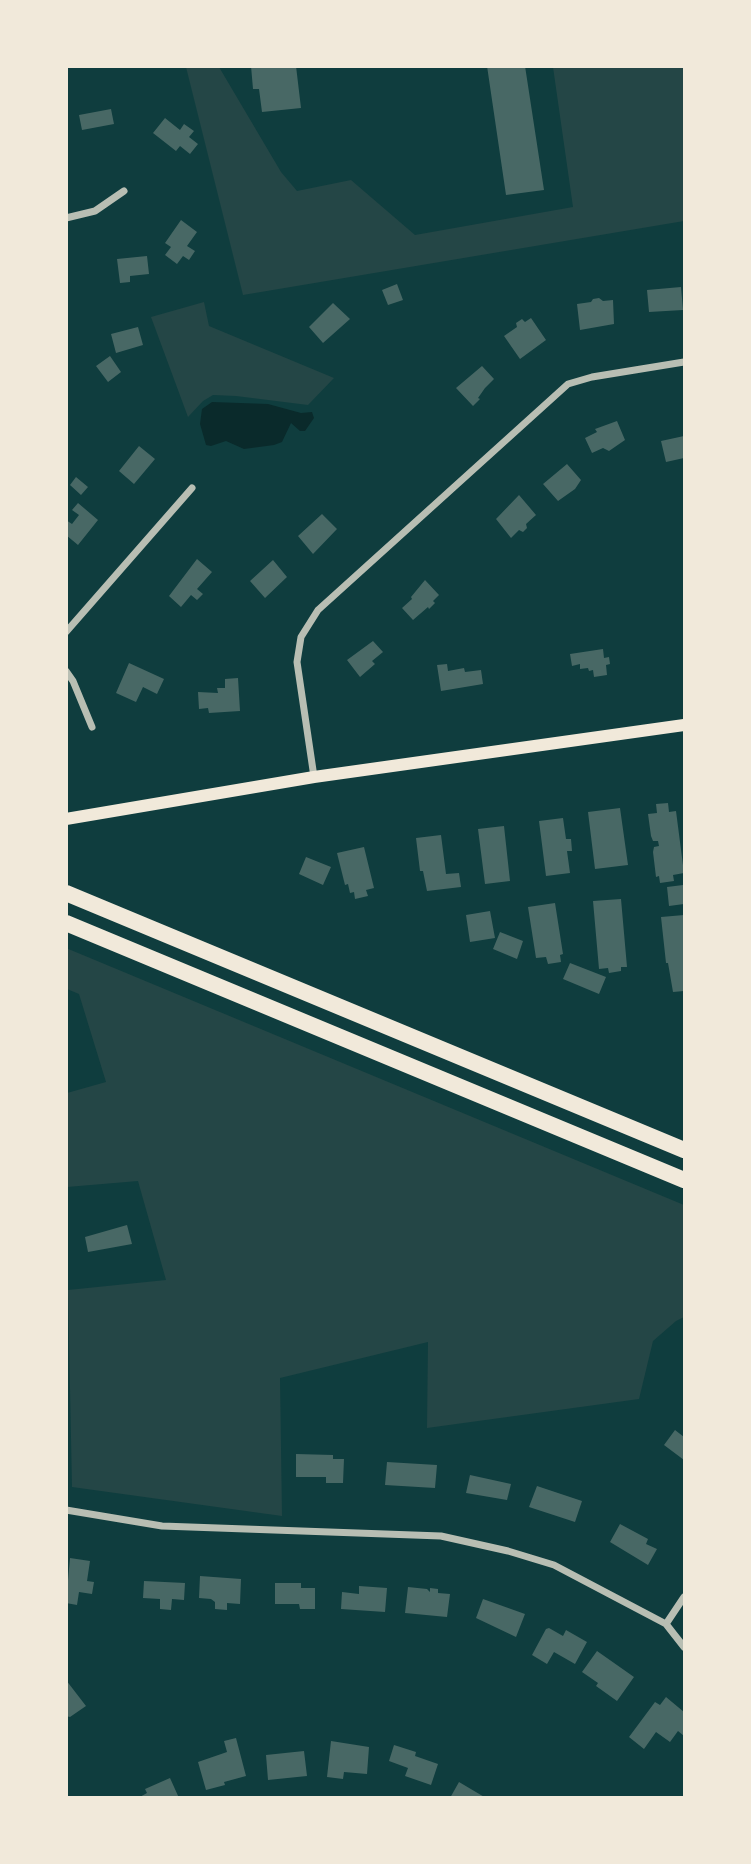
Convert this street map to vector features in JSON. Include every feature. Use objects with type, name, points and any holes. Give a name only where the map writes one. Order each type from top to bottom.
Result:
[{"type":"highway","points":[[66,894],[684,1150]]},
{"type":"highway","points":[[66,923],[684,1180]]},
{"type":"main road","points":[[66,818],[314,777],[684,725]]},
{"type":"street","points":[[66,218],[95,211],[124,191]]},
{"type":"street","points":[[314,777],[297,663],[300,637],[318,610],[568,384],[592,377],[684,362]]},
{"type":"street","points":[[66,632],[192,488]]},
{"type":"street","points":[[66,671],[73,681],[92,727]]},
{"type":"street","points":[[66,1510],[162,1526],[441,1536],[554,1565],[666,1624],[684,1647]]},
{"type":"street","points":[[666,1624],[684,1597]]},
{"type":"shaded area","points":[[186,67],[219,67],[281,172],[297,191],[351,180],[415,235],[573,207],[553,67],[684,67],[684,221],[243,295]]},
{"type":"shaded area","points":[[204,302],[209,326],[334,378],[308,405],[213,395],[203,401],[188,417],[151,317]]},
{"type":"shaded area","points":[[212,402],[268,404],[301,413],[312,412],[314,418],[305,431],[300,431],[291,423],[282,442],[274,445],[244,449],[226,441],[211,446],[206,445],[200,424],[202,409]]},
{"type":"shaded area","points":[[66,948],[684,1205],[684,1317],[653,1341],[639,1399],[427,1428],[428,1342],[280,1378],[282,1516],[72,1487],[68,1290],[166,1280],[138,1181],[67,1187],[67,1093],[106,1082],[79,994],[67,989]]},
{"type":"building","points":[[251,66],[296,66],[301,108],[262,112],[259,89],[253,89]]},
{"type":"building","points":[[487,66],[525,66],[544,190],[506,195]]},
{"type":"building","points":[[111,109],[114,124],[82,130],[79,115]]},
{"type":"building","points":[[165,118],[180,130],[184,124],[194,131],[189,137],[198,144],[190,154],[180,146],[176,151],[153,133]]},
{"type":"building","points":[[181,220],[197,232],[187,246],[195,251],[189,260],[183,256],[177,264],[165,255],[171,247],[165,243]]},
{"type":"building","points":[[147,256],[149,274],[130,276],[130,282],[120,283],[117,259]]},
{"type":"building","points":[[397,284],[403,300],[388,305],[382,290]]},
{"type":"building","points":[[681,287],[683,310],[649,312],[647,290]]},
{"type":"building","points":[[599,298],[603,301],[613,300],[614,324],[580,330],[577,304]]},
{"type":"building","points":[[333,303],[350,319],[323,343],[309,327]]},
{"type":"building","points":[[531,318],[546,340],[520,359],[504,336],[517,327],[516,323],[522,319],[525,322]]},
{"type":"building","points":[[138,327],[143,345],[116,353],[111,334]]},
{"type":"building","points":[[110,356],[121,372],[108,382],[96,366]]},
{"type":"building","points":[[482,366],[494,379],[473,406],[456,388]]},
{"type":"building","points":[[617,421],[625,440],[609,451],[603,448],[592,453],[585,438],[597,432],[595,429]]},
{"type":"building","points":[[684,436],[684,458],[666,462],[661,441]]},
{"type":"building","points":[[139,446],[155,459],[134,484],[119,471]]},
{"type":"building","points":[[567,464],[581,480],[575,489],[558,501],[543,484]]},
{"type":"building","points":[[76,477],[88,487],[81,495],[70,485]]},
{"type":"building","points":[[519,495],[536,515],[526,524],[527,528],[523,532],[519,530],[511,538],[496,519]]},
{"type":"building","points":[[78,503],[98,520],[78,545],[66,535],[66,520],[72,524],[79,515],[72,510]]},
{"type":"building","points":[[322,514],[337,529],[313,554],[298,536]]},
{"type":"building","points":[[197,559],[212,572],[197,589],[203,594],[197,600],[191,595],[181,607],[169,596]]},
{"type":"building","points":[[273,560],[287,577],[265,598],[250,581]]},
{"type":"building","points":[[425,580],[439,595],[429,609],[428,607],[413,620],[402,608]]},
{"type":"building","points":[[373,641],[383,652],[372,661],[375,664],[360,677],[347,660]]},
{"type":"building","points":[[603,649],[604,658],[609,657],[607,675],[594,677],[593,670],[580,669],[580,664],[572,666],[570,654]]},
{"type":"building","points":[[129,663],[164,679],[157,694],[143,687],[136,702],[116,693]]},
{"type":"building","points":[[447,664],[448,671],[464,668],[465,672],[481,670],[483,684],[441,691],[437,665]]},
{"type":"building","points":[[238,678],[240,711],[209,713],[208,708],[199,709],[198,692],[218,693],[217,688],[225,688],[225,679]]},
{"type":"building","points":[[668,803],[669,812],[676,811],[684,873],[673,875],[674,881],[660,883],[659,876],[656,877],[653,852],[654,847],[659,846],[658,841],[653,841],[651,836],[648,814],[657,813],[656,804]]},
{"type":"building","points":[[620,808],[628,865],[595,869],[588,812]]},
{"type":"building","points":[[563,818],[566,839],[571,839],[572,851],[567,851],[570,873],[546,876],[539,821]]},
{"type":"building","points":[[504,826],[510,881],[485,884],[478,829]]},
{"type":"building","points":[[441,835],[446,874],[459,873],[461,887],[427,891],[423,871],[420,871],[416,838]]},
{"type":"building","points":[[364,847],[374,888],[366,890],[368,896],[355,899],[354,892],[350,893],[348,884],[345,885],[337,853]]},
{"type":"building","points":[[306,857],[331,867],[323,885],[299,874]]},
{"type":"building","points":[[683,885],[684,904],[669,906],[667,887]]},
{"type":"building","points":[[621,899],[627,967],[609,973],[608,968],[599,969],[593,901]]},
{"type":"building","points":[[555,903],[563,954],[560,955],[561,962],[548,964],[546,957],[536,958],[528,907]]},
{"type":"building","points":[[490,911],[495,938],[470,942],[466,915]]},
{"type":"building","points":[[684,915],[684,991],[673,992],[666,963],[661,917]]},
{"type":"building","points":[[500,932],[523,941],[517,959],[493,949]]},
{"type":"building","points":[[570,963],[606,977],[599,994],[563,979]]},
{"type":"building","points":[[127,1225],[132,1244],[88,1252],[85,1237]]},
{"type":"building","points":[[675,1430],[684,1437],[684,1460],[664,1445]]},
{"type":"building","points":[[296,1454],[333,1455],[333,1459],[344,1459],[343,1483],[326,1483],[326,1477],[296,1477]]},
{"type":"building","points":[[387,1462],[437,1465],[435,1488],[385,1485]]},
{"type":"building","points":[[470,1475],[511,1484],[507,1500],[466,1493]]},
{"type":"building","points":[[537,1486],[582,1501],[575,1522],[529,1507]]},
{"type":"building","points":[[620,1524],[648,1539],[646,1544],[657,1549],[648,1565],[610,1542]]},
{"type":"building","points":[[70,1558],[90,1561],[87,1581],[94,1582],[92,1594],[79,1592],[77,1605],[66,1603]]},
{"type":"building","points":[[200,1576],[241,1579],[240,1604],[227,1603],[227,1610],[215,1609],[215,1602],[211,1599],[199,1598]]},
{"type":"building","points":[[144,1581],[185,1583],[184,1600],[172,1599],[171,1610],[160,1609],[160,1599],[143,1598]]},
{"type":"building","points":[[275,1583],[301,1583],[301,1588],[315,1588],[315,1609],[300,1609],[299,1604],[275,1604]]},
{"type":"building","points":[[359,1586],[387,1588],[385,1612],[341,1609],[342,1592],[359,1594]]},
{"type":"building","points":[[408,1587],[427,1589],[430,1592],[430,1588],[438,1589],[438,1593],[450,1594],[447,1617],[405,1613]]},
{"type":"building","points":[[483,1599],[525,1614],[516,1637],[476,1618]]},
{"type":"building","points":[[549,1628],[563,1636],[566,1630],[587,1642],[575,1664],[554,1652],[547,1664],[532,1655]]},
{"type":"building","points":[[597,1651],[634,1677],[617,1701],[582,1672]]},
{"type":"building","points":[[66,1680],[86,1706],[70,1717],[66,1716]]},
{"type":"building","points":[[666,1697],[684,1712],[684,1736],[678,1731],[670,1742],[656,1732],[644,1749],[629,1737],[655,1702],[660,1705]]},
{"type":"building","points":[[236,1738],[246,1776],[206,1790],[198,1762],[227,1752],[224,1741]]},
{"type":"building","points":[[331,1741],[369,1747],[367,1774],[344,1772],[343,1779],[327,1777]]},
{"type":"building","points":[[394,1745],[416,1752],[415,1756],[438,1764],[431,1785],[405,1776],[408,1768],[389,1761]]},
{"type":"building","points":[[304,1751],[307,1776],[268,1780],[266,1755]]},
{"type":"building","points":[[170,1778],[179,1798],[138,1798],[147,1793],[145,1789]]},
{"type":"building","points":[[459,1782],[486,1798],[450,1798]]}]
